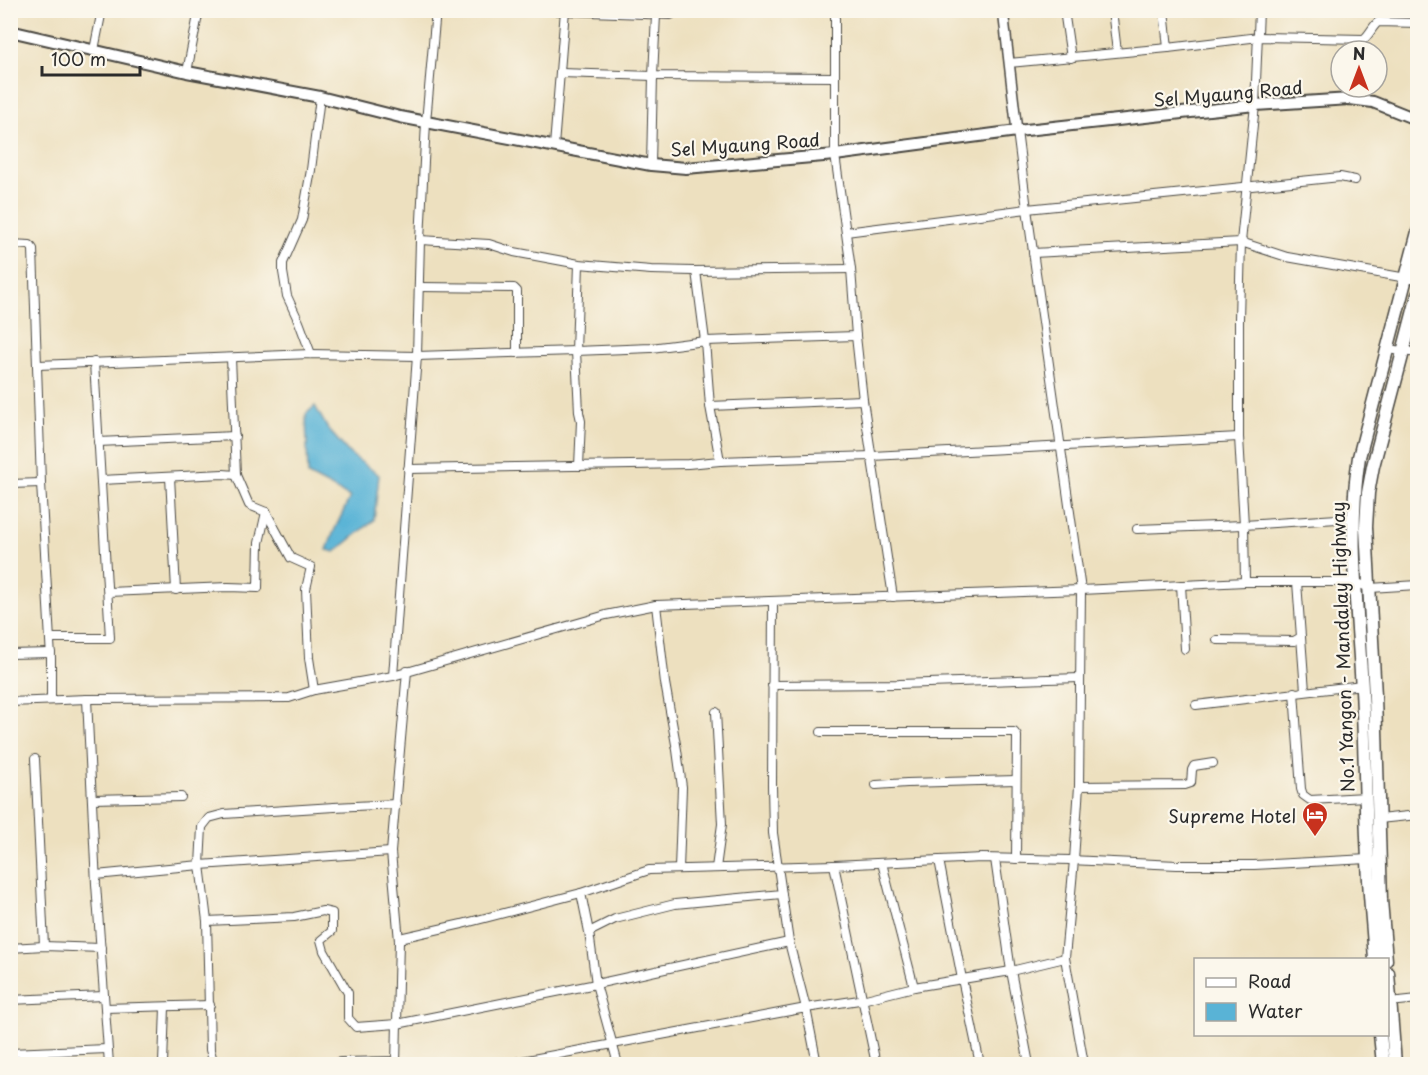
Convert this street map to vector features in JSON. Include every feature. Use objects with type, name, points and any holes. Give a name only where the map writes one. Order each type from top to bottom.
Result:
[{"type":"highway","name":"No.1 Yangon - Mandalay Highway","points":[[1375,958],[1368,859],[1353,518],[1359,457],[1387,349],[1412,279],[1418,232]]},
{"type":"highway","name":"No.1 Yangon - Mandalay Highway","points":[[1386,958],[1381,900],[1375,696],[1366,527],[1368,493],[1381,435],[1418,295]]},
{"type":"highway","points":[[1367,428],[1381,435]]},
{"type":"highway","points":[[1389,988],[1395,1065]]},
{"type":"highway","points":[[1380,1036],[1383,1065]]},
{"type":"main road","name":"Sel Myaung Road","points":[[10,31],[187,72],[320,97],[400,117],[651,165],[686,168],[835,155],[1017,131],[1255,105],[1350,99],[1373,102],[1418,120]]},
{"type":"street","points":[[10,22],[13,10]]},
{"type":"street","points":[[94,50],[102,10]]},
{"type":"street","points":[[187,72],[199,10]]},
{"type":"street","points":[[393,676],[417,356],[426,122],[436,10]]},
{"type":"street","points":[[537,10],[656,15],[671,15],[677,10]]},
{"type":"street","points":[[835,10],[835,155],[851,269],[863,400],[893,597]]},
{"type":"street","points":[[1003,10],[1033,254],[1081,590],[1078,786],[1065,958],[1084,1065]]},
{"type":"street","points":[[1064,10],[1071,58]]},
{"type":"street","points":[[1112,10],[1117,52]]},
{"type":"street","points":[[1164,10],[1168,48]]},
{"type":"street","points":[[1245,582],[1239,437],[1239,318],[1241,242],[1255,105],[1259,10]]},
{"type":"street","points":[[554,146],[565,11]]},
{"type":"street","points":[[651,165],[656,15]]},
{"type":"street","points":[[1009,63],[1258,37],[1364,39],[1378,22],[1418,22]]},
{"type":"street","points":[[561,73],[835,77]]},
{"type":"street","points":[[310,354],[287,296],[283,263],[302,220],[320,97]]},
{"type":"street","points":[[846,232],[1027,208],[1340,177],[1355,180]]},
{"type":"street","points":[[420,240],[489,244],[514,252],[579,264],[651,270],[851,269]]},
{"type":"street","points":[[1033,254],[1241,242],[1287,257],[1412,279]]},
{"type":"street","points":[[10,244],[30,245],[33,249],[41,483],[51,653],[51,700]]},
{"type":"street","points":[[579,264],[576,351],[581,421],[579,466]]},
{"type":"street","points":[[696,271],[710,406],[720,461]]},
{"type":"street","points":[[419,286],[514,288],[518,291],[517,353]]},
{"type":"street","points":[[38,365],[310,354],[417,356],[576,351],[651,348],[705,341],[856,336]]},
{"type":"street","points":[[1387,349],[1418,353]]},
{"type":"street","points":[[231,358],[236,475],[249,505],[266,512],[291,558],[311,567],[306,589],[309,658],[314,690]]},
{"type":"street","points":[[50,638],[110,638],[93,362]]},
{"type":"street","points":[[710,406],[863,400]]},
{"type":"street","points":[[98,442],[235,436]]},
{"type":"street","points":[[408,469],[688,464],[1239,437]]},
{"type":"street","points":[[101,480],[236,475]]},
{"type":"street","points":[[170,477],[176,590]]},
{"type":"street","points":[[10,484],[41,483]]},
{"type":"street","points":[[108,592],[258,588],[259,543],[266,512]]},
{"type":"street","points":[[1137,529],[1353,518]]},
{"type":"street","points":[[10,702],[87,699],[289,698],[314,690],[393,676],[606,615],[656,605],[1245,582],[1355,582],[1370,588],[1418,585]]},
{"type":"street","points":[[1297,582],[1305,692]]},
{"type":"street","points":[[1181,585],[1185,649]]},
{"type":"street","points":[[773,601],[773,832],[789,942],[806,1008],[817,1065]]},
{"type":"street","points":[[656,605],[665,683],[682,787],[679,869]]},
{"type":"street","points":[[1216,640],[1294,641],[1301,637]]},
{"type":"street","points":[[10,654],[51,653]]},
{"type":"street","points":[[330,1065],[341,1062],[396,1063],[399,941],[391,852],[407,671]]},
{"type":"street","points":[[772,685],[898,684],[1080,678]]},
{"type":"street","points":[[1196,705],[1362,684]]},
{"type":"street","points":[[1294,692],[1300,789],[1304,795],[1310,800],[1365,797]]},
{"type":"street","points":[[87,699],[100,948],[109,1065]]},
{"type":"street","points":[[716,712],[722,824],[716,868]]},
{"type":"street","points":[[821,732],[1014,732],[1017,736],[1016,859]]},
{"type":"street","points":[[35,759],[44,946]]},
{"type":"street","points":[[1078,786],[1185,785],[1191,783],[1194,766],[1213,764]]},
{"type":"street","points":[[876,785],[1016,780]]},
{"type":"street","points":[[92,799],[181,797]]},
{"type":"street","points":[[214,1065],[210,1050],[207,921],[200,865],[202,827],[209,818],[224,814],[396,804]]},
{"type":"street","points":[[1379,819],[1418,815]]},
{"type":"street","points":[[96,875],[200,865],[391,852]]},
{"type":"street","points":[[995,859],[1011,971],[1029,1065]]},
{"type":"street","points":[[399,941],[404,937],[581,893],[649,870],[995,859],[1254,865],[1368,859]]},
{"type":"street","points":[[939,860],[980,1065]]},
{"type":"street","points":[[882,863],[914,987]]},
{"type":"street","points":[[834,865],[876,1065]]},
{"type":"street","points":[[581,893],[596,984],[618,1065]]},
{"type":"street","points":[[589,932],[615,919],[675,904],[782,894]]},
{"type":"street","points":[[207,921],[294,917],[323,911],[332,913],[332,931],[321,940],[324,951],[348,993],[348,1018],[356,1027],[397,1024],[789,942]]},
{"type":"street","points":[[10,948],[44,946],[100,948]]},
{"type":"street","points":[[506,1065],[806,1008],[862,1000],[914,987],[1011,971],[1065,958]]},
{"type":"street","points":[[10,1000],[104,996]]},
{"type":"street","points":[[1390,1002],[1418,999]]},
{"type":"street","points":[[105,1008],[210,1005]]},
{"type":"street","points":[[163,1065],[165,1007]]},
{"type":"street","points":[[10,1053],[108,1049]]},
{"type":"water","points":[[315,406],[328,429],[350,454],[379,475],[374,520],[335,552],[327,550],[350,497],[308,475],[306,414]]},
{"type":"place","name":"Supreme Hotel","points":[[1315,838]]}]
